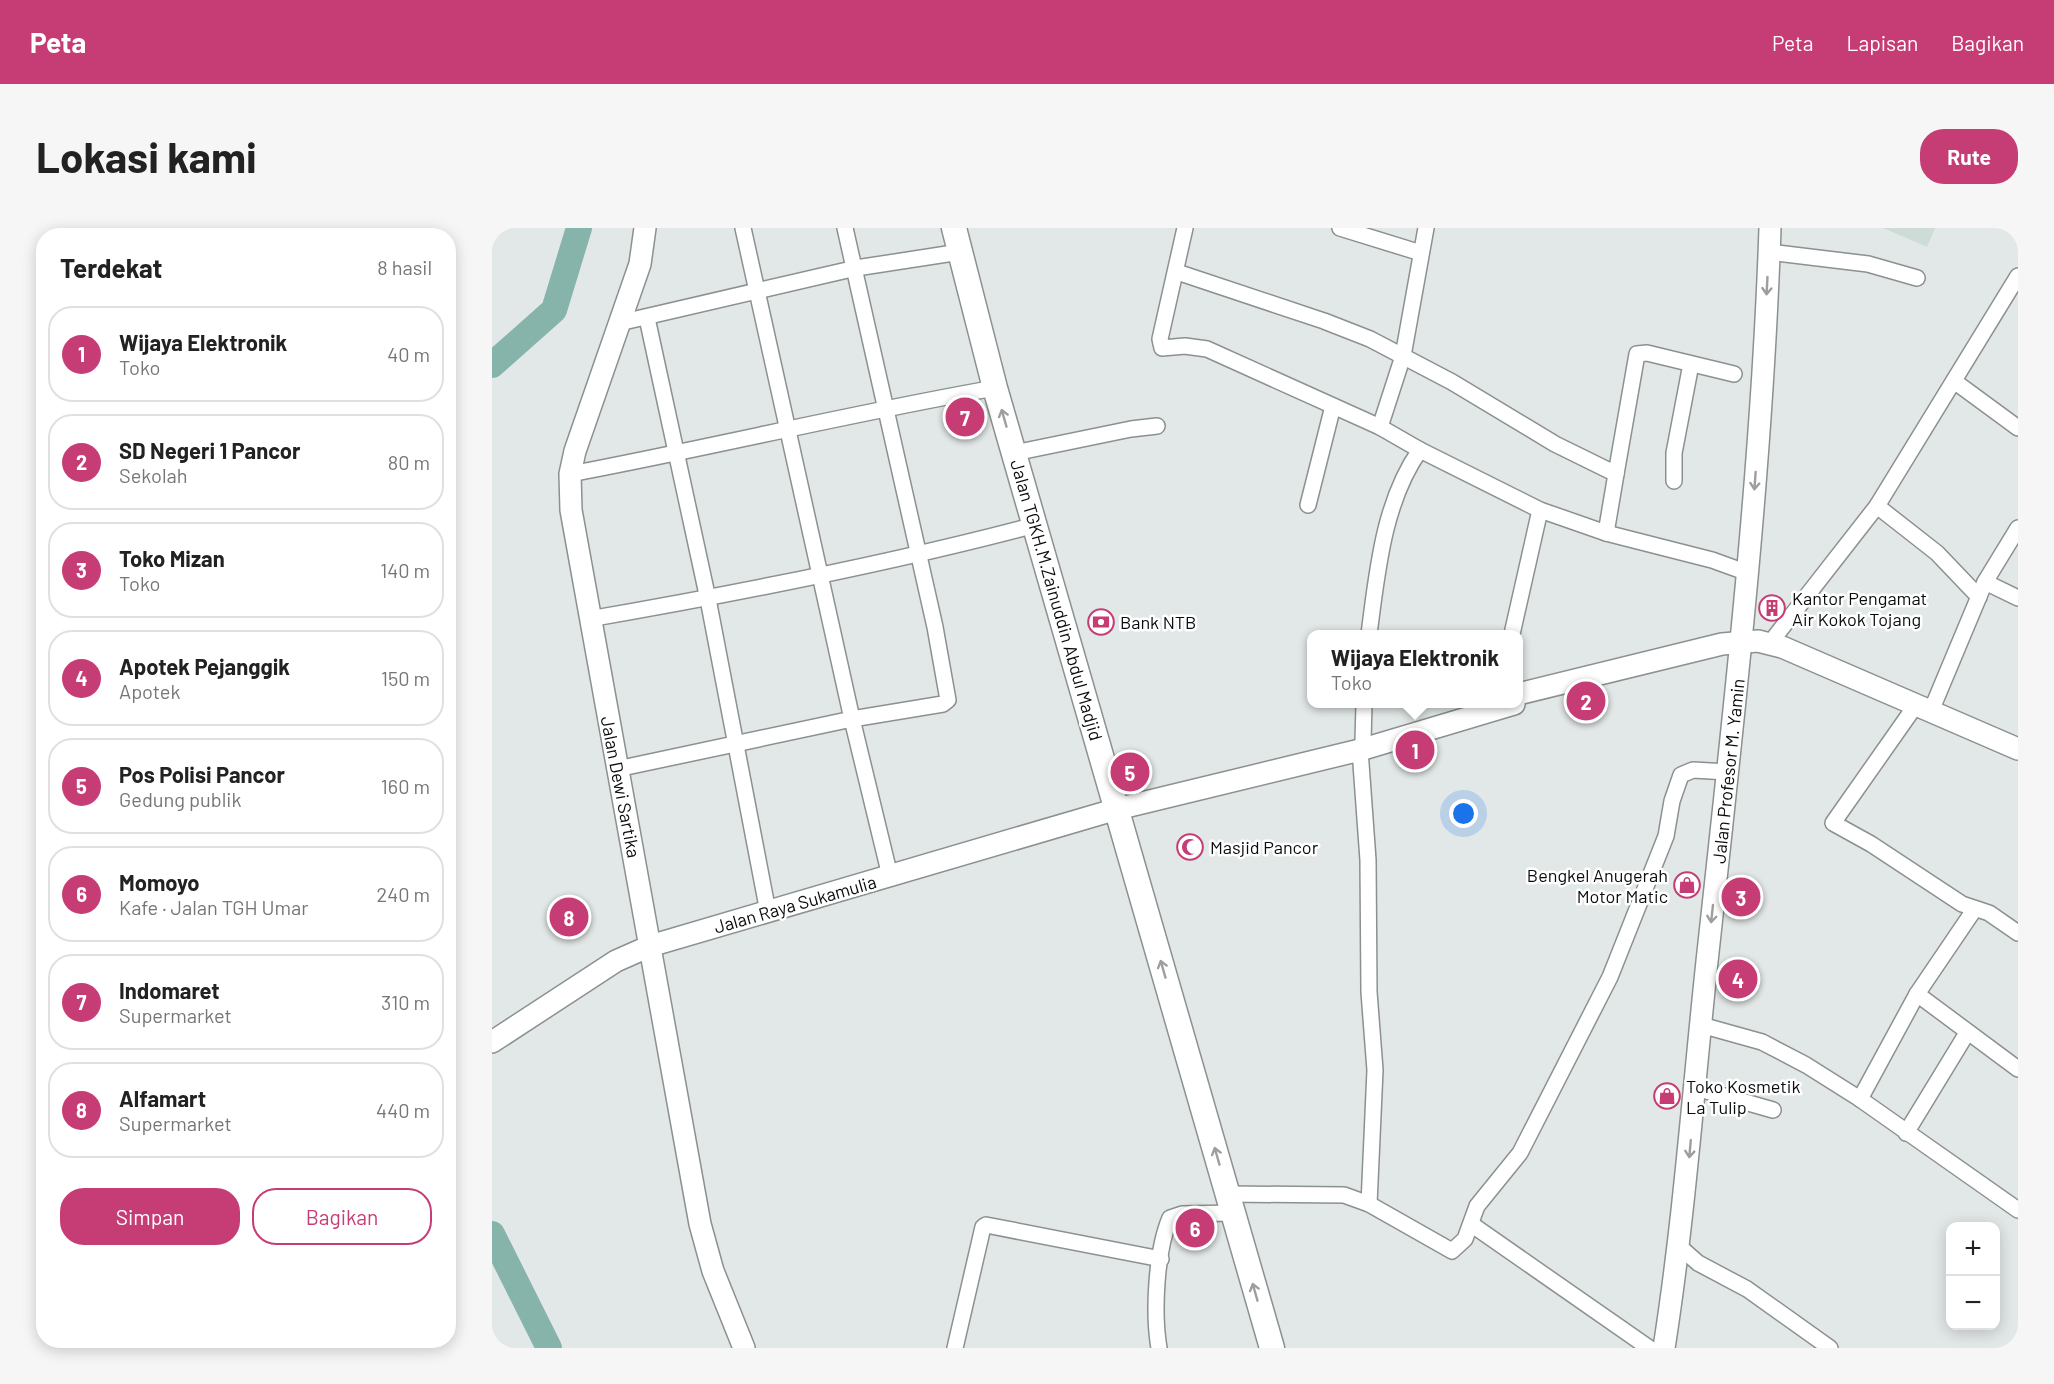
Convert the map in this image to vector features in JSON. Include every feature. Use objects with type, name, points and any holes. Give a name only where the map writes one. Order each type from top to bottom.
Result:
[{"type":"main road","name":"Jalan Dewi Sartika","points":[[645,228],[642,256],[580,432],[570,474],[571,510],[589,620],[700,1224],[713,1271],[744,1348]]},
{"type":"main road","name":"Jalan TGKH.M.Zainuddin Abdul Madjid","points":[[954,228],[995,388],[1272,1348]]},
{"type":"main road","name":"Jalan Profesor M. Yamin","points":[[1664,1348],[1680,1248],[1741,647],[1748,573],[1770,228]]},
{"type":"main road","points":[[1523,693],[1741,647],[1770,643],[1921,712],[2018,760]]},
{"type":"main road","points":[[1523,701],[1741,647],[1772,654],[2018,749]]},
{"type":"main road","points":[[1417,726],[1469,708]]},
{"type":"main road","points":[[1417,726],[1496,708]]},
{"type":"main road","name":"Jalan Raya Sukamulia","points":[[492,1042],[616,961],[650,946],[1117,809],[1162,788],[1361,746],[1417,726]]},
{"type":"street","points":[[743,228],[852,719],[891,876]]},
{"type":"street","points":[[617,769],[852,719],[943,704],[948,700],[856,268],[845,228]]},
{"type":"street","points":[[1185,228],[1177,272],[1160,339],[1162,348],[1185,346],[1207,350],[1380,427],[1420,450],[1539,510],[1606,533],[1712,560],[1748,573]]},
{"type":"street","points":[[1340,228],[1421,253]]},
{"type":"street","points":[[1380,427],[1403,356],[1426,228]]},
{"type":"street","points":[[619,323],[856,268],[960,252]]},
{"type":"street","points":[[1769,252],[1868,264],[1917,278]]},
{"type":"street","points":[[1177,272],[1345,328],[1403,356],[1555,444],[1617,474]]},
{"type":"street","points":[[1770,643],[1877,506],[2018,276]]},
{"type":"street","points":[[647,318],[708,599],[768,912]]},
{"type":"street","points":[[1606,533],[1637,354],[1647,353],[1734,374]]},
{"type":"street","points":[[1674,481],[1674,453],[1691,364]]},
{"type":"street","points":[[1954,381],[2018,428]]},
{"type":"street","points":[[570,474],[677,454],[885,408],[995,388]]},
{"type":"street","points":[[1308,505],[1333,406]]},
{"type":"street","points":[[1014,453],[1157,426]]},
{"type":"street","points":[[1369,630],[1390,514],[1405,476],[1420,450]]},
{"type":"street","points":[[1877,506],[1982,590],[2018,598]]},
{"type":"street","points":[[1513,630],[1539,510]]},
{"type":"street","points":[[589,620],[708,599],[918,556],[1035,525]]},
{"type":"street","points":[[2018,528],[1982,590],[1921,712],[1833,822],[1974,910],[1989,913],[2018,933]]},
{"type":"street","points":[[1364,708],[1361,746],[1368,860],[1370,992],[1376,1070],[1369,1204]]},
{"type":"street","points":[[1159,1348],[1156,1308],[1161,1259],[1171,1217],[1230,1203],[1344,1195],[1369,1204],[1452,1251],[1465,1239],[1477,1206],[1520,1153],[1536,1125],[1610,977],[1666,836],[1672,801],[1681,775],[1693,770],[1728,772]]},
{"type":"street","points":[[1860,1099],[1917,994],[1974,910]]},
{"type":"street","points":[[1917,994],[2018,1069]]},
{"type":"street","points":[[1701,1025],[1762,1042],[1860,1099],[2018,1210]]},
{"type":"street","points":[[1906,1133],[1967,1033]]},
{"type":"street","points":[[1695,1088],[1773,1110]]},
{"type":"street","points":[[1471,1224],[1649,1348]]},
{"type":"street","points":[[955,1348],[983,1227],[986,1225],[1161,1259]]},
{"type":"street","points":[[1680,1248],[1698,1263],[1753,1293],[1830,1348]]},
{"type":"shaded area","points":[[1883,228],[1935,228],[1927,247]]},
{"type":"waterway","points":[[492,365],[554,310],[579,228]]},
{"type":"waterway","points":[[492,1234],[549,1348]]},
{"type":"place","name":"Indomaret","points":[[965,417]]},
{"type":"place","name":"Kantor Pengamat Air Kokok Tojang","points":[[1772,608]]},
{"type":"place","name":"Bank NTB","points":[[1101,622]]},
{"type":"place","name":"SD Negeri 1 Pancor","points":[[1586,701]]},
{"type":"place","name":"Wijaya Elektronik","points":[[1415,750]]},
{"type":"place","name":"Pos Polisi Pancor","points":[[1130,772]]},
{"type":"place","name":"Masjid Pancor","points":[[1190,847]]},
{"type":"place","name":"Bengkel Anugerah Motor Matic","points":[[1687,885]]},
{"type":"place","name":"Toko Mizan","points":[[1741,897]]},
{"type":"place","name":"Alfamart","points":[[569,917]]},
{"type":"place","name":"Apotek Pejanggik","points":[[1738,979]]},
{"type":"place","name":"Toko Kosmetik La Tulip","points":[[1667,1096]]},
{"type":"place","name":"Momoyo","points":[[1195,1228]]}]
